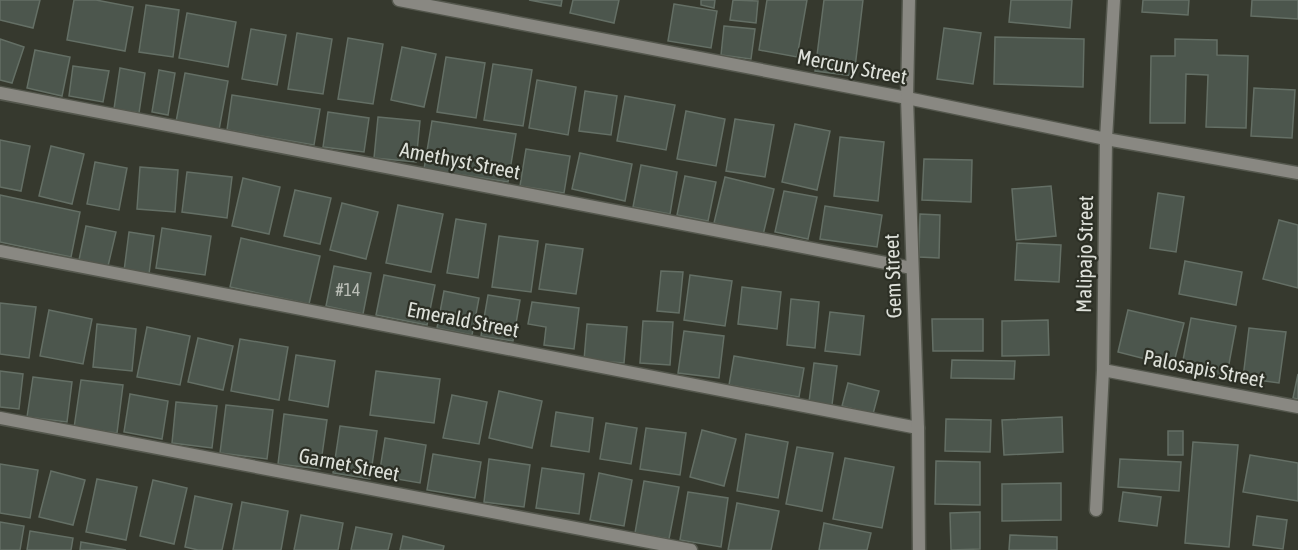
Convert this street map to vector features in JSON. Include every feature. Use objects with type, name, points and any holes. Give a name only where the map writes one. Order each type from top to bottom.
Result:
[{"type":"street","name":"Mercury Street","points":[[399,0],[907,98],[1106,139],[1298,173]]},
{"type":"street","name":"Gem Street","points":[[909,0],[907,98],[918,428],[919,550]]},
{"type":"street","name":"Malipajo Street","points":[[1095,510],[1103,370],[1106,139],[1114,0]]},
{"type":"street","name":"Amethyst Street","points":[[0,93],[912,268]]},
{"type":"street","name":"Emerald Street","points":[[0,251],[918,428]]},
{"type":"street","name":"Palosapis Street","points":[[1103,370],[1298,407]]},
{"type":"street","name":"Garnet Street","points":[[0,418],[691,550]]},
{"type":"building","points":[[0,0],[40,0],[33,28],[0,20]]},
{"type":"building","points":[[74,0],[96,0],[133,7],[125,51],[67,40]]},
{"type":"building","points":[[529,0],[562,0],[561,6]]},
{"type":"building","points":[[573,0],[619,0],[614,23],[570,13]]},
{"type":"building","points":[[701,0],[715,0],[714,8],[701,5]]},
{"type":"building","points":[[733,0],[758,1],[756,23],[730,20]]},
{"type":"building","points":[[767,0],[807,0],[797,57],[759,50]]},
{"type":"building","points":[[824,0],[863,0],[854,76],[815,71]]},
{"type":"building","points":[[1011,0],[1072,0],[1070,28],[1009,22]]},
{"type":"building","points":[[1143,0],[1189,0],[1188,15],[1142,12]]},
{"type":"building","points":[[1252,0],[1298,0],[1298,19],[1251,16]]},
{"type":"building","points":[[674,4],[717,11],[711,48],[668,41]]},
{"type":"building","points":[[146,5],[179,10],[173,57],[139,52]]},
{"type":"building","points":[[187,13],[236,22],[228,67],[179,58]]},
{"type":"building","points":[[724,26],[755,29],[751,59],[721,55]]},
{"type":"building","points":[[944,28],[981,33],[973,84],[937,79]]},
{"type":"building","points":[[251,29],[286,35],[277,85],[242,79]]},
{"type":"building","points":[[297,33],[332,39],[323,94],[288,89]]},
{"type":"building","points":[[995,37],[1084,39],[1083,87],[994,84]]},
{"type":"building","points":[[348,38],[383,44],[373,104],[338,99]]},
{"type":"building","points":[[0,39],[24,47],[12,83],[0,80]]},
{"type":"building","points":[[1175,39],[1217,40],[1217,55],[1248,56],[1246,128],[1206,127],[1208,75],[1186,74],[1185,123],[1150,123],[1151,56],[1175,56]]},
{"type":"building","points":[[402,47],[436,54],[424,107],[391,100]]},
{"type":"building","points":[[35,50],[70,57],[62,96],[27,88]]},
{"type":"building","points":[[446,57],[485,63],[476,118],[437,112]]},
{"type":"building","points":[[493,64],[532,70],[523,126],[484,120]]},
{"type":"building","points":[[73,66],[109,71],[103,102],[69,96]]},
{"type":"building","points":[[120,68],[145,73],[139,113],[114,109]]},
{"type":"building","points":[[159,70],[175,73],[168,115],[152,112]]},
{"type":"building","points":[[185,73],[228,81],[219,130],[176,122]]},
{"type":"building","points":[[537,80],[576,87],[568,135],[529,128]]},
{"type":"building","points":[[1254,88],[1295,90],[1292,138],[1251,136]]},
{"type":"building","points":[[585,91],[617,96],[611,135],[579,131]]},
{"type":"building","points":[[232,95],[320,109],[314,145],[227,130]]},
{"type":"building","points":[[625,96],[675,105],[666,150],[617,141]]},
{"type":"building","points":[[686,111],[725,119],[716,166],[677,159]]},
{"type":"building","points":[[328,112],[369,118],[364,152],[323,147]]},
{"type":"building","points":[[378,117],[420,121],[416,162],[374,158]]},
{"type":"building","points":[[735,119],[774,125],[765,177],[726,171]]},
{"type":"building","points":[[432,121],[516,134],[508,182],[424,169]]},
{"type":"building","points":[[795,124],[830,131],[817,190],[782,182]]},
{"type":"building","points":[[840,137],[884,142],[878,201],[834,196]]},
{"type":"building","points":[[0,140],[30,146],[21,191],[0,187]]},
{"type":"building","points":[[51,146],[84,154],[72,204],[39,196]]},
{"type":"building","points":[[526,149],[570,156],[564,193],[520,186]]},
{"type":"building","points":[[580,153],[632,164],[625,201],[572,189]]},
{"type":"building","points":[[924,159],[972,160],[971,202],[922,200]]},
{"type":"building","points":[[95,162],[127,168],[119,210],[87,204]]},
{"type":"building","points":[[641,165],[677,172],[670,214],[633,207]]},
{"type":"building","points":[[140,167],[178,170],[175,212],[137,209]]},
{"type":"building","points":[[187,172],[232,177],[227,218],[182,212]]},
{"type":"building","points":[[685,176],[716,182],[708,221],[677,215]]},
{"type":"building","points":[[725,177],[774,189],[763,235],[714,223]]},
{"type":"building","points":[[243,178],[280,187],[269,234],[232,226]]},
{"type":"building","points":[[1051,186],[1056,236],[1016,240],[1012,189]]},
{"type":"building","points":[[295,190],[331,198],[320,244],[284,236]]},
{"type":"building","points":[[784,191],[817,197],[808,239],[775,232]]},
{"type":"building","points":[[1158,193],[1184,197],[1176,252],[1150,248]]},
{"type":"building","points":[[0,195],[80,212],[71,257],[0,242]]},
{"type":"building","points":[[342,203],[378,212],[366,259],[330,250]]},
{"type":"building","points":[[398,205],[443,214],[431,272],[386,263]]},
{"type":"building","points":[[825,206],[882,215],[877,247],[820,239]]},
{"type":"building","points":[[920,214],[940,215],[939,258],[919,257]]},
{"type":"building","points":[[456,219],[486,224],[478,278],[447,273]]},
{"type":"building","points":[[1279,220],[1298,225],[1298,288],[1263,279]]},
{"type":"building","points":[[86,226],[116,232],[108,266],[79,260]]},
{"type":"building","points":[[162,228],[211,236],[205,275],[156,268]]},
{"type":"building","points":[[129,232],[154,236],[149,274],[124,271]]},
{"type":"building","points":[[499,236],[538,241],[531,292],[492,287]]},
{"type":"building","points":[[241,238],[320,256],[309,304],[230,287]]},
{"type":"building","points":[[1017,243],[1061,245],[1059,282],[1015,280]]},
{"type":"building","points":[[546,244],[583,249],[576,294],[539,289]]},
{"type":"building","points":[[1185,261],[1242,272],[1236,305],[1179,294]]},
{"type":"building","points":[[334,266],[371,273],[363,314],[326,306]]},
{"type":"building","points":[[661,271],[683,272],[679,313],[657,311]]},
{"type":"building","points":[[384,275],[435,285],[427,325],[376,315]]},
{"type":"building","points":[[690,275],[732,281],[725,326],[684,320]]},
{"type":"building","points":[[742,287],[781,292],[777,329],[738,324]]},
{"type":"building","points":[[444,291],[479,298],[472,335],[437,328]]},
{"type":"building","points":[[488,295],[520,300],[513,341],[481,336]]},
{"type":"building","points":[[791,299],[819,302],[815,348],[787,345]]},
{"type":"building","points":[[532,302],[579,308],[574,349],[544,345],[546,327],[528,324]]},
{"type":"building","points":[[0,303],[36,307],[29,358],[0,354]]},
{"type":"building","points":[[49,310],[92,319],[83,364],[40,356]]},
{"type":"building","points":[[1128,310],[1184,323],[1173,366],[1118,352]]},
{"type":"building","points":[[830,312],[864,316],[860,355],[825,351]]},
{"type":"building","points":[[1191,318],[1236,326],[1226,380],[1181,371]]},
{"type":"building","points":[[932,319],[983,319],[983,351],[933,351]]},
{"type":"building","points":[[1048,320],[1049,355],[1002,356],[1002,321]]},
{"type":"building","points":[[643,321],[673,322],[670,365],[640,363]]},
{"type":"building","points":[[97,324],[136,329],[132,371],[93,367]]},
{"type":"building","points":[[587,324],[627,327],[624,363],[584,360]]},
{"type":"building","points":[[147,327],[190,336],[180,385],[137,377]]},
{"type":"building","points":[[1249,328],[1286,332],[1279,383],[1243,378]]},
{"type":"building","points":[[684,331],[724,336],[719,378],[678,373]]},
{"type":"building","points":[[198,338],[233,346],[223,390],[188,382]]},
{"type":"building","points":[[240,339],[288,347],[279,400],[231,391]]},
{"type":"building","points":[[296,355],[335,361],[328,407],[289,400]]},
{"type":"building","points":[[734,356],[804,368],[799,397],[729,385]]},
{"type":"building","points":[[952,360],[1015,361],[1014,379],[951,378]]},
{"type":"building","points":[[814,363],[837,366],[832,405],[809,402]]},
{"type":"building","points":[[0,371],[23,374],[19,409],[0,407]]},
{"type":"building","points":[[376,371],[440,379],[434,423],[370,415]]},
{"type":"building","points":[[1298,374],[1298,399],[1293,398]]},
{"type":"building","points":[[33,377],[72,382],[67,422],[27,417]]},
{"type":"building","points":[[81,380],[123,385],[117,433],[74,428]]},
{"type":"building","points":[[848,383],[879,391],[873,414],[842,406]]},
{"type":"building","points":[[499,391],[542,401],[532,448],[489,438]]},
{"type":"building","points":[[130,394],[168,401],[162,439],[124,432]]},
{"type":"building","points":[[452,395],[487,402],[479,444],[443,438]]},
{"type":"building","points":[[176,402],[217,406],[212,448],[172,443]]},
{"type":"building","points":[[226,405],[273,410],[267,459],[220,453]]},
{"type":"building","points":[[556,412],[593,418],[589,452],[551,446]]},
{"type":"building","points":[[284,414],[327,420],[320,469],[278,464]]},
{"type":"building","points":[[1062,417],[1063,452],[1004,455],[1002,420]]},
{"type":"building","points":[[946,419],[991,420],[990,452],[945,451]]},
{"type":"building","points":[[606,423],[637,428],[631,464],[600,459]]},
{"type":"building","points":[[340,426],[377,431],[370,479],[333,473]]},
{"type":"building","points":[[646,428],[686,433],[680,475],[640,469]]},
{"type":"building","points":[[702,430],[736,439],[724,486],[690,477]]},
{"type":"building","points":[[1168,431],[1183,431],[1183,455],[1168,455]]},
{"type":"building","points":[[746,434],[788,442],[778,498],[737,491]]},
{"type":"building","points":[[385,438],[426,445],[420,483],[379,476]]},
{"type":"building","points":[[1193,442],[1238,445],[1229,547],[1185,543]]},
{"type":"building","points":[[797,447],[833,453],[822,511],[786,504]]},
{"type":"building","points":[[433,454],[481,462],[475,498],[427,490]]},
{"type":"building","points":[[1250,455],[1298,463],[1298,501],[1243,492]]},
{"type":"building","points":[[845,458],[894,467],[882,528],[833,519]]},
{"type":"building","points":[[489,459],[530,465],[524,507],[484,502]]},
{"type":"building","points":[[1120,459],[1181,462],[1179,491],[1118,487]]},
{"type":"building","points":[[936,461],[980,462],[980,505],[935,504]]},
{"type":"building","points":[[0,464],[38,470],[30,518],[0,513]]},
{"type":"building","points":[[542,468],[584,474],[579,514],[536,508]]},
{"type":"building","points":[[51,471],[85,480],[73,525],[39,517]]},
{"type":"building","points":[[599,473],[632,480],[624,526],[590,520]]},
{"type":"building","points":[[97,479],[137,487],[126,540],[86,532]]},
{"type":"building","points":[[153,480],[187,488],[174,544],[140,536]]},
{"type":"building","points":[[644,481],[679,487],[669,539],[635,533]]},
{"type":"building","points":[[1061,483],[1061,520],[1002,521],[1002,484]]},
{"type":"building","points":[[688,492],[728,498],[721,547],[680,540]]},
{"type":"building","points":[[1123,492],[1161,497],[1157,526],[1119,521]]},
{"type":"building","points":[[195,496],[232,504],[222,550],[198,550],[185,547]]},
{"type":"building","points":[[242,502],[288,511],[281,550],[233,550]]},
{"type":"building","points":[[737,503],[779,511],[771,550],[728,550]]},
{"type":"building","points":[[980,512],[980,549],[951,550],[950,513]]},
{"type":"building","points":[[301,515],[343,523],[338,550],[294,550]]},
{"type":"building","points":[[1257,516],[1287,520],[1283,549],[1253,545]]},
{"type":"building","points":[[0,522],[24,526],[20,550],[0,550]]},
{"type":"building","points":[[824,523],[871,533],[867,550],[819,550]]},
{"type":"building","points":[[356,527],[392,534],[388,550],[351,550]]},
{"type":"building","points":[[30,531],[73,538],[71,550],[27,550]]},
{"type":"building","points":[[1010,535],[1057,537],[1057,550],[1009,550]]},
{"type":"building","points":[[403,536],[444,546],[443,550],[400,550]]},
{"type":"building","points":[[81,542],[126,550],[80,550]]}]
